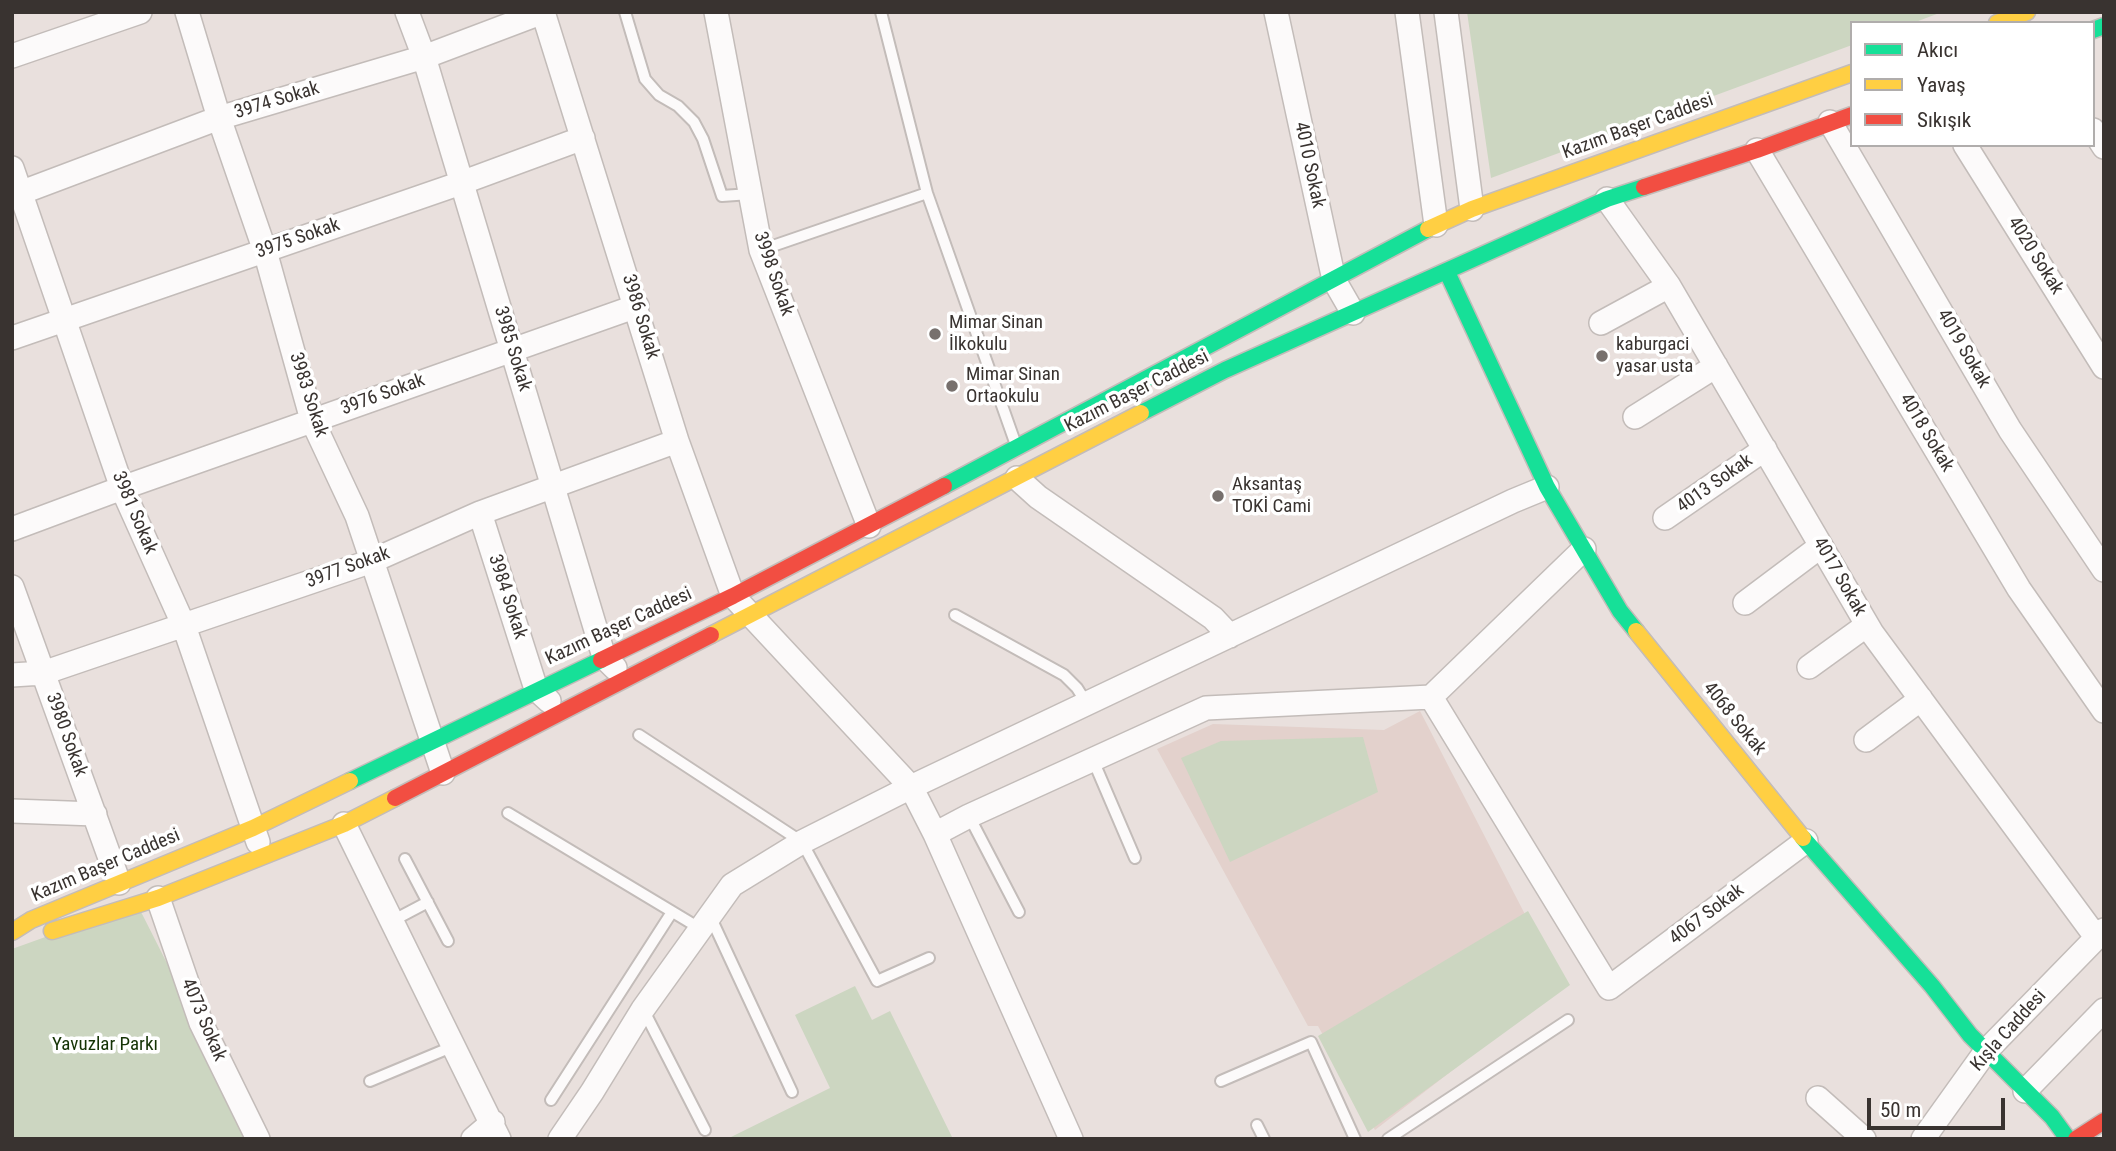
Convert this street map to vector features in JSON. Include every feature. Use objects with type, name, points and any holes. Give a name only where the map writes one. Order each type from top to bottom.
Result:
[{"type":"main road","points":[[2002,21],[2027,12]]},
{"type":"main road","name":"Kazım Başer Caddesi","points":[[13,932],[31,920],[253,828],[733,596],[1436,225],[1472,209],[1850,74]]},
{"type":"main road","name":"Kazım Başer Caddesi","points":[[13,932],[41,934],[158,898],[344,824],[1225,370],[1607,199],[1757,150],[1850,116]]},
{"type":"main road","name":"4068 Sokak","points":[[1447,272],[1547,487],[1620,611],[1806,841],[1986,1051],[2052,1117],[2068,1139]]},
{"type":"main road","points":[[2076,1139],[2104,1121]]},
{"type":"street","points":[[12,56],[140,12]]},
{"type":"street","name":"3983 Sokak","points":[[187,12],[219,118],[265,251],[312,420],[357,516],[443,773]]},
{"type":"street","name":"3985 Sokak","points":[[407,12],[424,57],[604,657],[626,679]]},
{"type":"street","name":"3974 Sokak","points":[[17,194],[219,118],[424,57],[543,12]]},
{"type":"street","name":"3986 Sokak","points":[[543,12],[677,441],[733,596],[911,787],[935,834],[1071,1139]]},
{"type":"street","name":"3998 Sokak","points":[[716,12],[761,250],[869,526]]},
{"type":"street","name":"4010 Sokak","points":[[1276,12],[1334,280],[1353,313]]},
{"type":"street","points":[[1407,12],[1436,225]]},
{"type":"street","points":[[1446,12],[1472,209]]},
{"type":"street","name":"4019 Sokak","points":[[1830,122],[2010,430],[2104,570]]},
{"type":"street","name":"3975 Sokak","points":[[12,338],[461,183],[583,138]]},
{"type":"street","name":"4020 Sokak","points":[[1966,147],[2104,367]]},
{"type":"street","name":"4018 Sokak","points":[[1757,150],[2019,589],[2104,711]]},
{"type":"street","name":"3981 Sokak","points":[[12,168],[17,194],[122,488],[184,626],[263,856]]},
{"type":"street","name":"4017 Sokak","points":[[1607,199],[1669,286],[1867,625],[2100,933]]},
{"type":"street","points":[[1601,323],[1669,286]]},
{"type":"street","name":"3976 Sokak","points":[[12,529],[637,306]]},
{"type":"street","points":[[1635,417],[1716,366]]},
{"type":"street","name":"3977 Sokak","points":[[12,675],[43,673],[372,561],[480,513],[677,441]]},
{"type":"street","name":"4013 Sokak","points":[[1664,518],[1765,449]]},
{"type":"street","points":[[1017,478],[1038,497],[1213,618],[1230,636]]},
{"type":"street","points":[[560,1139],[643,1009],[732,885],[802,842],[911,787],[1547,487]]},
{"type":"street","name":"3984 Sokak","points":[[480,513],[536,689]]},
{"type":"street","points":[[1745,603],[1821,546]]},
{"type":"street","points":[[935,834],[1206,708],[1431,697],[1584,549]]},
{"type":"street","name":"3980 Sokak","points":[[12,587],[119,884]]},
{"type":"street","points":[[1809,667],[1867,625]]},
{"type":"street","points":[[536,689],[562,712]]},
{"type":"street","name":"4067 Sokak","points":[[1431,697],[1609,988],[1806,841]]},
{"type":"street","points":[[1866,740],[1921,699]]},
{"type":"street","points":[[12,811],[95,814]]},
{"type":"street","points":[[344,824],[496,1130],[473,1139]]},
{"type":"street","name":"4073 Sokak","points":[[158,898],[201,1023],[258,1139]]},
{"type":"street","name":"Kışla Caddesi","points":[[1923,1139],[1986,1051],[2100,933]]},
{"type":"street","points":[[2025,1091],[2104,1010]]},
{"type":"street","points":[[1818,1098],[1864,1139]]},
{"type":"lane","points":[[625,12],[645,79],[659,95],[678,106],[694,122],[703,139],[722,196],[750,194]]},
{"type":"lane","points":[[881,12],[927,193],[1017,448]]},
{"type":"lane","points":[[761,250],[927,193]]},
{"type":"lane","points":[[955,615],[1063,675],[1077,688],[1087,704]]},
{"type":"lane","points":[[639,734],[802,842],[877,981],[929,958]]},
{"type":"lane","points":[[1093,760],[1135,858]]},
{"type":"lane","points":[[508,813],[672,912],[706,924],[792,1092]]},
{"type":"lane","points":[[969,816],[1019,912]]},
{"type":"lane","points":[[405,859],[448,941]]},
{"type":"lane","points":[[392,921],[428,902]]},
{"type":"lane","points":[[551,1100],[672,912]]},
{"type":"lane","points":[[643,1009],[705,1130]]},
{"type":"lane","points":[[1388,1139],[1568,1020]]},
{"type":"lane","points":[[1221,1081],[1311,1042],[1355,1139]]},
{"type":"lane","points":[[370,1081],[454,1046]]},
{"type":"lane","points":[[1257,1125],[1264,1139]]},
{"type":"shaded area","points":[[1420,711],[1562,986],[1375,1130],[1318,1026],[1308,1026],[1157,749],[1213,724],[1384,730]]},
{"type":"green space","points":[[1467,12],[1942,12],[1918,21],[1850,21],[1850,46],[1491,178]]},
{"type":"green space","points":[[1363,737],[1378,792],[1230,862],[1181,758],[1221,741]]},
{"type":"green space","name":"Yavuzlar Parkı","points":[[137,904],[256,1139],[12,1139],[12,949]]},
{"type":"green space","points":[[1528,911],[1570,985],[1368,1132],[1318,1036]]},
{"type":"green space","points":[[855,986],[872,1020],[890,1011],[953,1139],[727,1139],[830,1088],[795,1015]]},
{"type":"traffic: fast","points":[[2095,29],[2104,26]]},
{"type":"traffic: fast","points":[[1141,413],[1225,370],[1607,199],[1644,187]]},
{"type":"traffic: fast","points":[[944,486],[1428,229]]},
{"type":"traffic: fast","points":[[1447,272],[1547,487],[1620,611],[1636,631]]},
{"type":"traffic: fast","points":[[350,781],[601,660]]},
{"type":"traffic: fast","points":[[1803,838],[1932,986],[1970,1035],[2052,1117],[2068,1139]]},
{"type":"traffic: slow","points":[[2002,21],[2027,12]]},
{"type":"traffic: slow","points":[[1428,229],[1472,209],[1850,74]]},
{"type":"traffic: slow","points":[[711,635],[1141,413]]},
{"type":"traffic: slow","points":[[1636,631],[1803,838]]},
{"type":"traffic: slow","points":[[12,932],[31,920],[253,828],[350,781]]},
{"type":"traffic: slow","points":[[52,931],[158,898],[344,824],[395,798]]},
{"type":"traffic: jam","points":[[1644,187],[1850,116]]},
{"type":"traffic: jam","points":[[601,660],[733,596],[944,486]]},
{"type":"traffic: jam","points":[[395,798],[711,635]]},
{"type":"traffic: jam","points":[[2076,1139],[2104,1121]]},
{"type":"place","name":"Mimar Sinan İlkokulu","points":[[935,334]]},
{"type":"place","name":"kaburgaci yasar usta","points":[[1602,356]]},
{"type":"place","name":"Mimar Sinan Ortaokulu","points":[[952,386]]},
{"type":"place","name":"Aksantaş TOKİ Cami","points":[[1218,496]]}]
